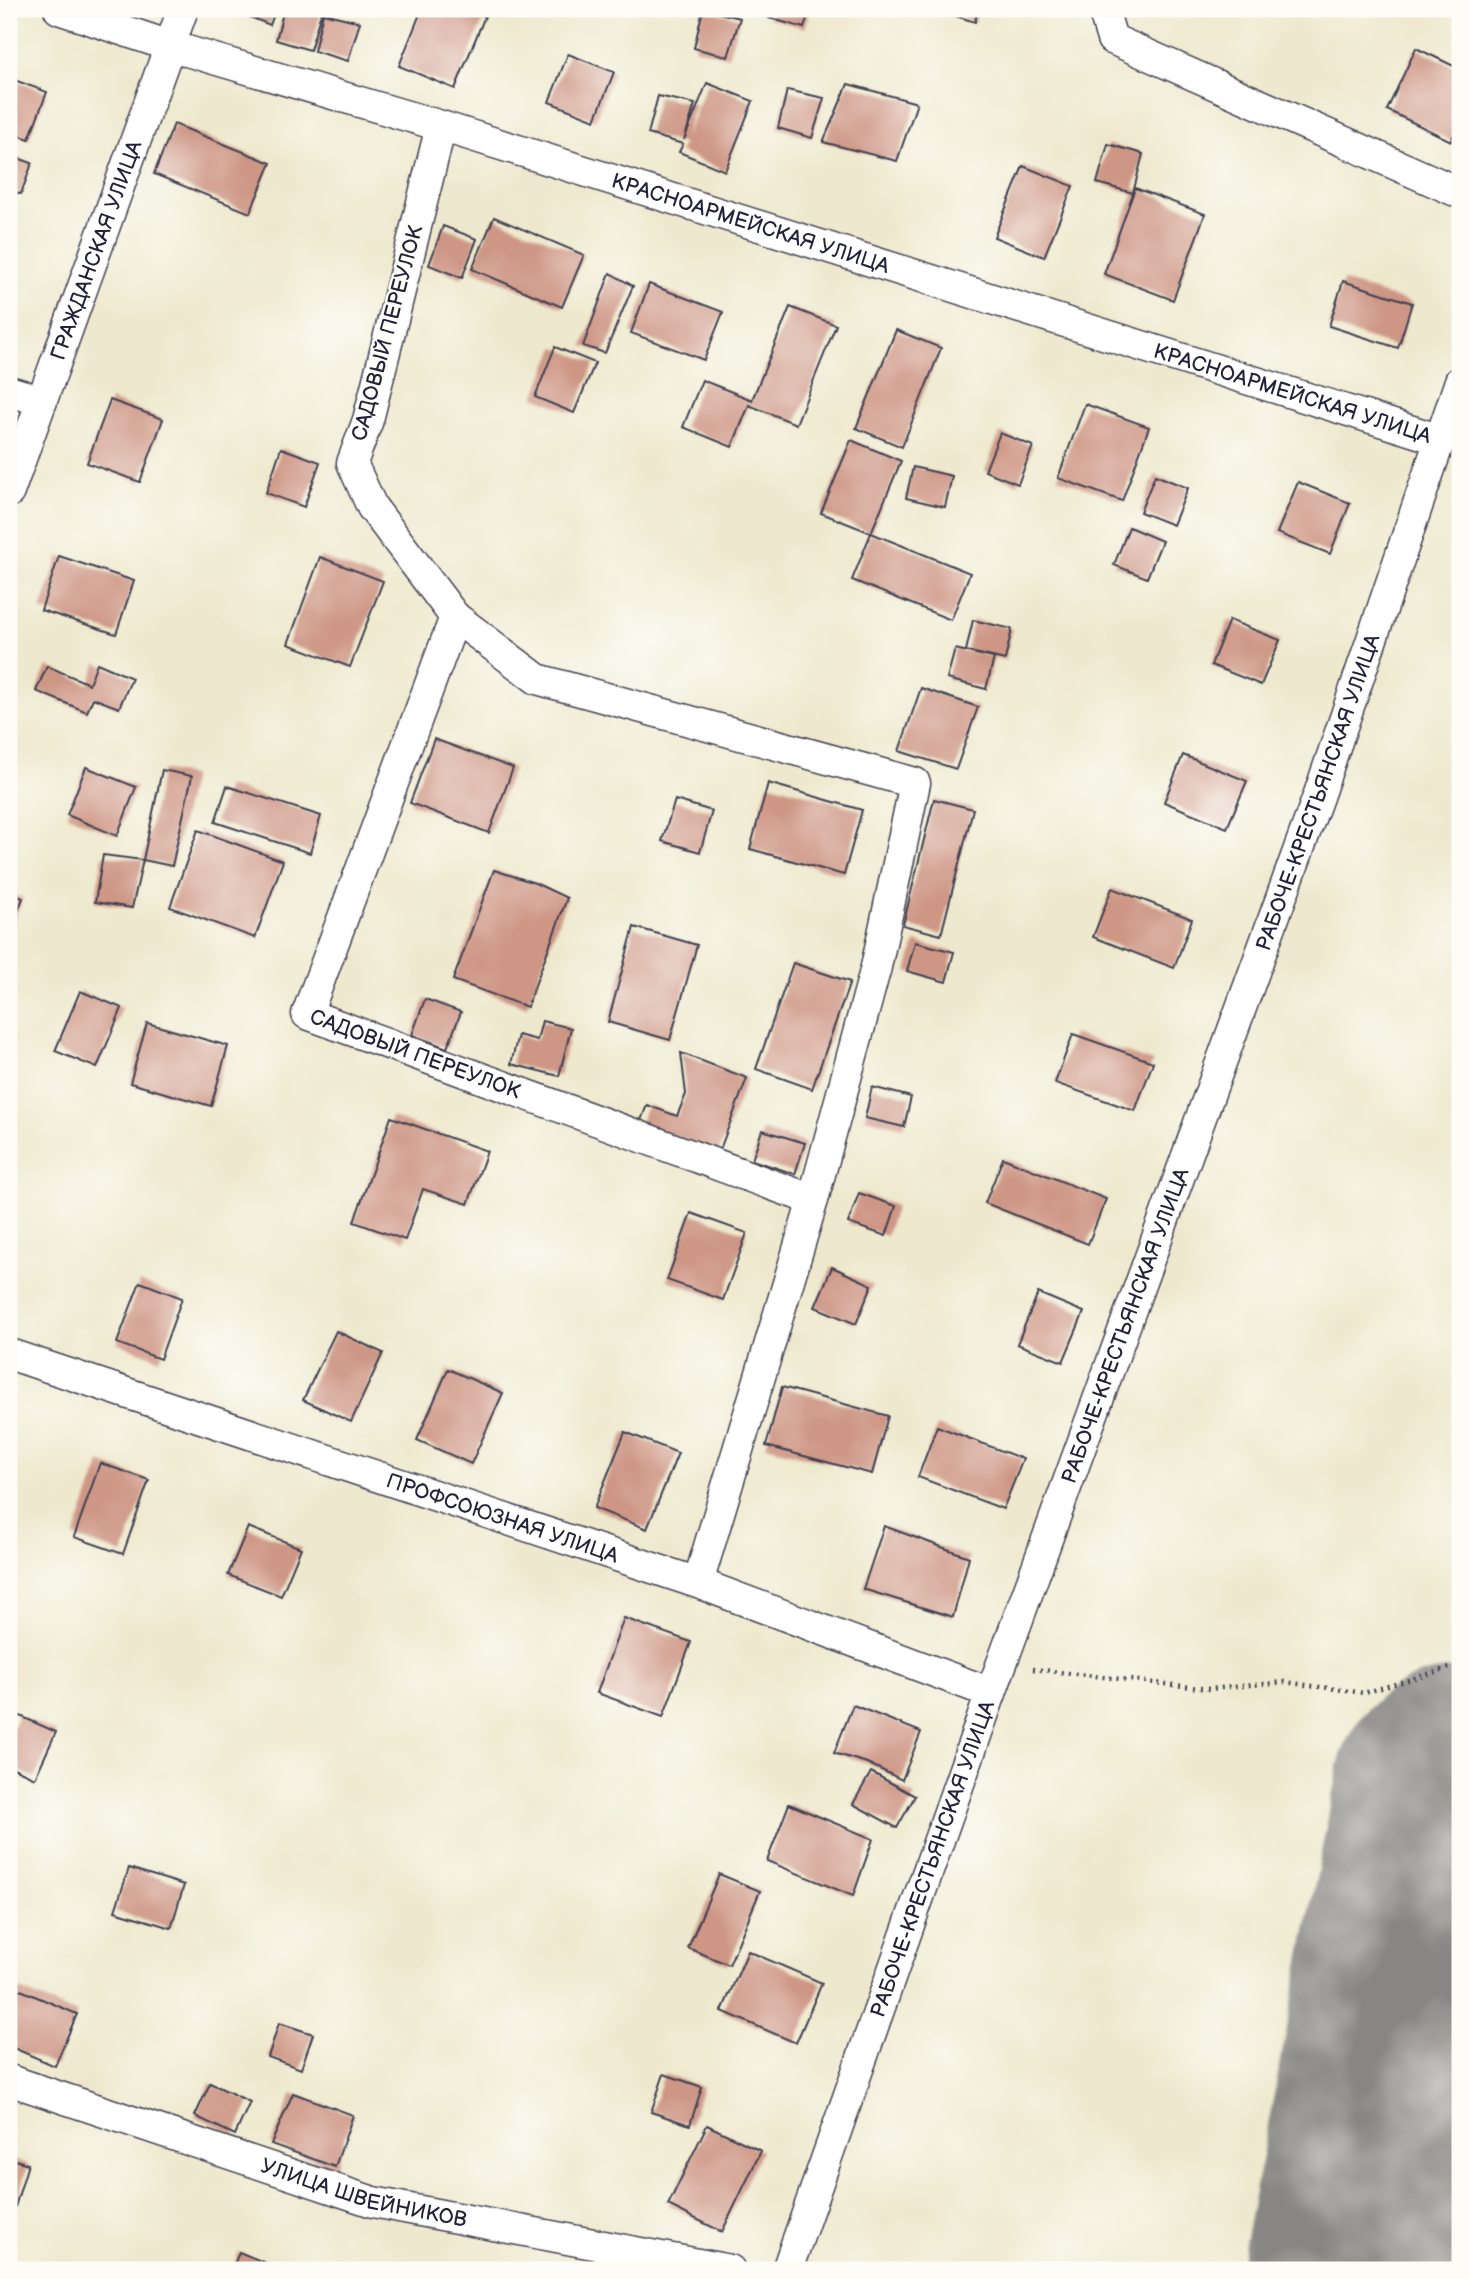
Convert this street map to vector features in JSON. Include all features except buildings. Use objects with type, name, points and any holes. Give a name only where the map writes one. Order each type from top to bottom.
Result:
[{"type":"street","name":"КРАСНОАРМЕЙСКАЯ УЛИЦА","points":[[59,9],[170,46],[441,126],[1441,440]]},
{"type":"street","name":"ГРАЖДАНСКАЯ УЛИЦА","points":[[9,492],[183,9]]},
{"type":"street","points":[[1103,9],[1112,39],[1460,193]]},
{"type":"street","name":"САДОВЫЙ ПЕРЕУЛОК","points":[[441,126],[368,420],[352,463],[372,507],[455,617],[307,1014],[813,1200]]},
{"type":"street","name":"РАБОЧЕ-КРЕСТЬЯНСКАЯ УЛИЦА","points":[[787,2270],[996,1679],[1319,793],[1460,381]]},
{"type":"street","points":[[9,391],[43,401]]},
{"type":"street","points":[[455,617],[537,679],[915,783],[876,967],[813,1200],[698,1583]]},
{"type":"street","name":"ПРОФСОЮЗНАЯ УЛИЦА","points":[[9,1354],[996,1679]]},
{"type":"street","name":"УЛИЦА ШВЕЙНИКОВ","points":[[9,2080],[373,2202],[730,2270]]},
{"type":"path","points":[[996,1679],[1209,1689],[1285,1682],[1364,1693],[1460,1665]]},
{"type":"runway","points":[[1367,2270],[1460,1793]]}]
